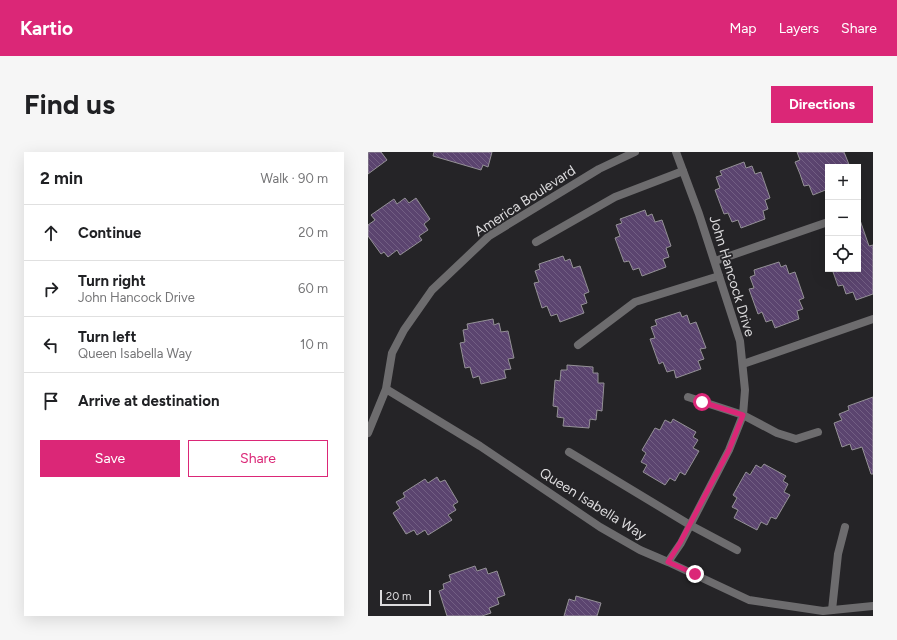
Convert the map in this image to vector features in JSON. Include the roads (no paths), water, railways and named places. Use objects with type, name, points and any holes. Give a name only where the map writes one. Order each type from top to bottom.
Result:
[{"type":"street","name":"America Boulevard","points":[[368,433],[386,389],[392,353],[404,330],[432,290],[489,236],[599,170],[635,152]]},
{"type":"street","name":"John Hancock Drive","points":[[668,562],[690,525],[729,450],[743,415],[745,390],[740,340],[699,214],[676,152]]},
{"type":"street","points":[[536,242],[615,197],[683,171]]},
{"type":"street","points":[[714,260],[825,223]]},
{"type":"street","points":[[578,345],[635,302],[720,276]]},
{"type":"street","points":[[742,364],[873,319]]},
{"type":"street","name":"Queen Isabella Way","points":[[386,389],[480,446],[600,527],[640,550],[750,600],[822,614],[832,610],[873,606]]},
{"type":"street","points":[[688,397],[743,415],[777,433],[796,439],[818,432]]},
{"type":"street","points":[[569,452],[690,525],[737,550]]},
{"type":"street","points":[[832,610],[838,554],[845,527]]}]
